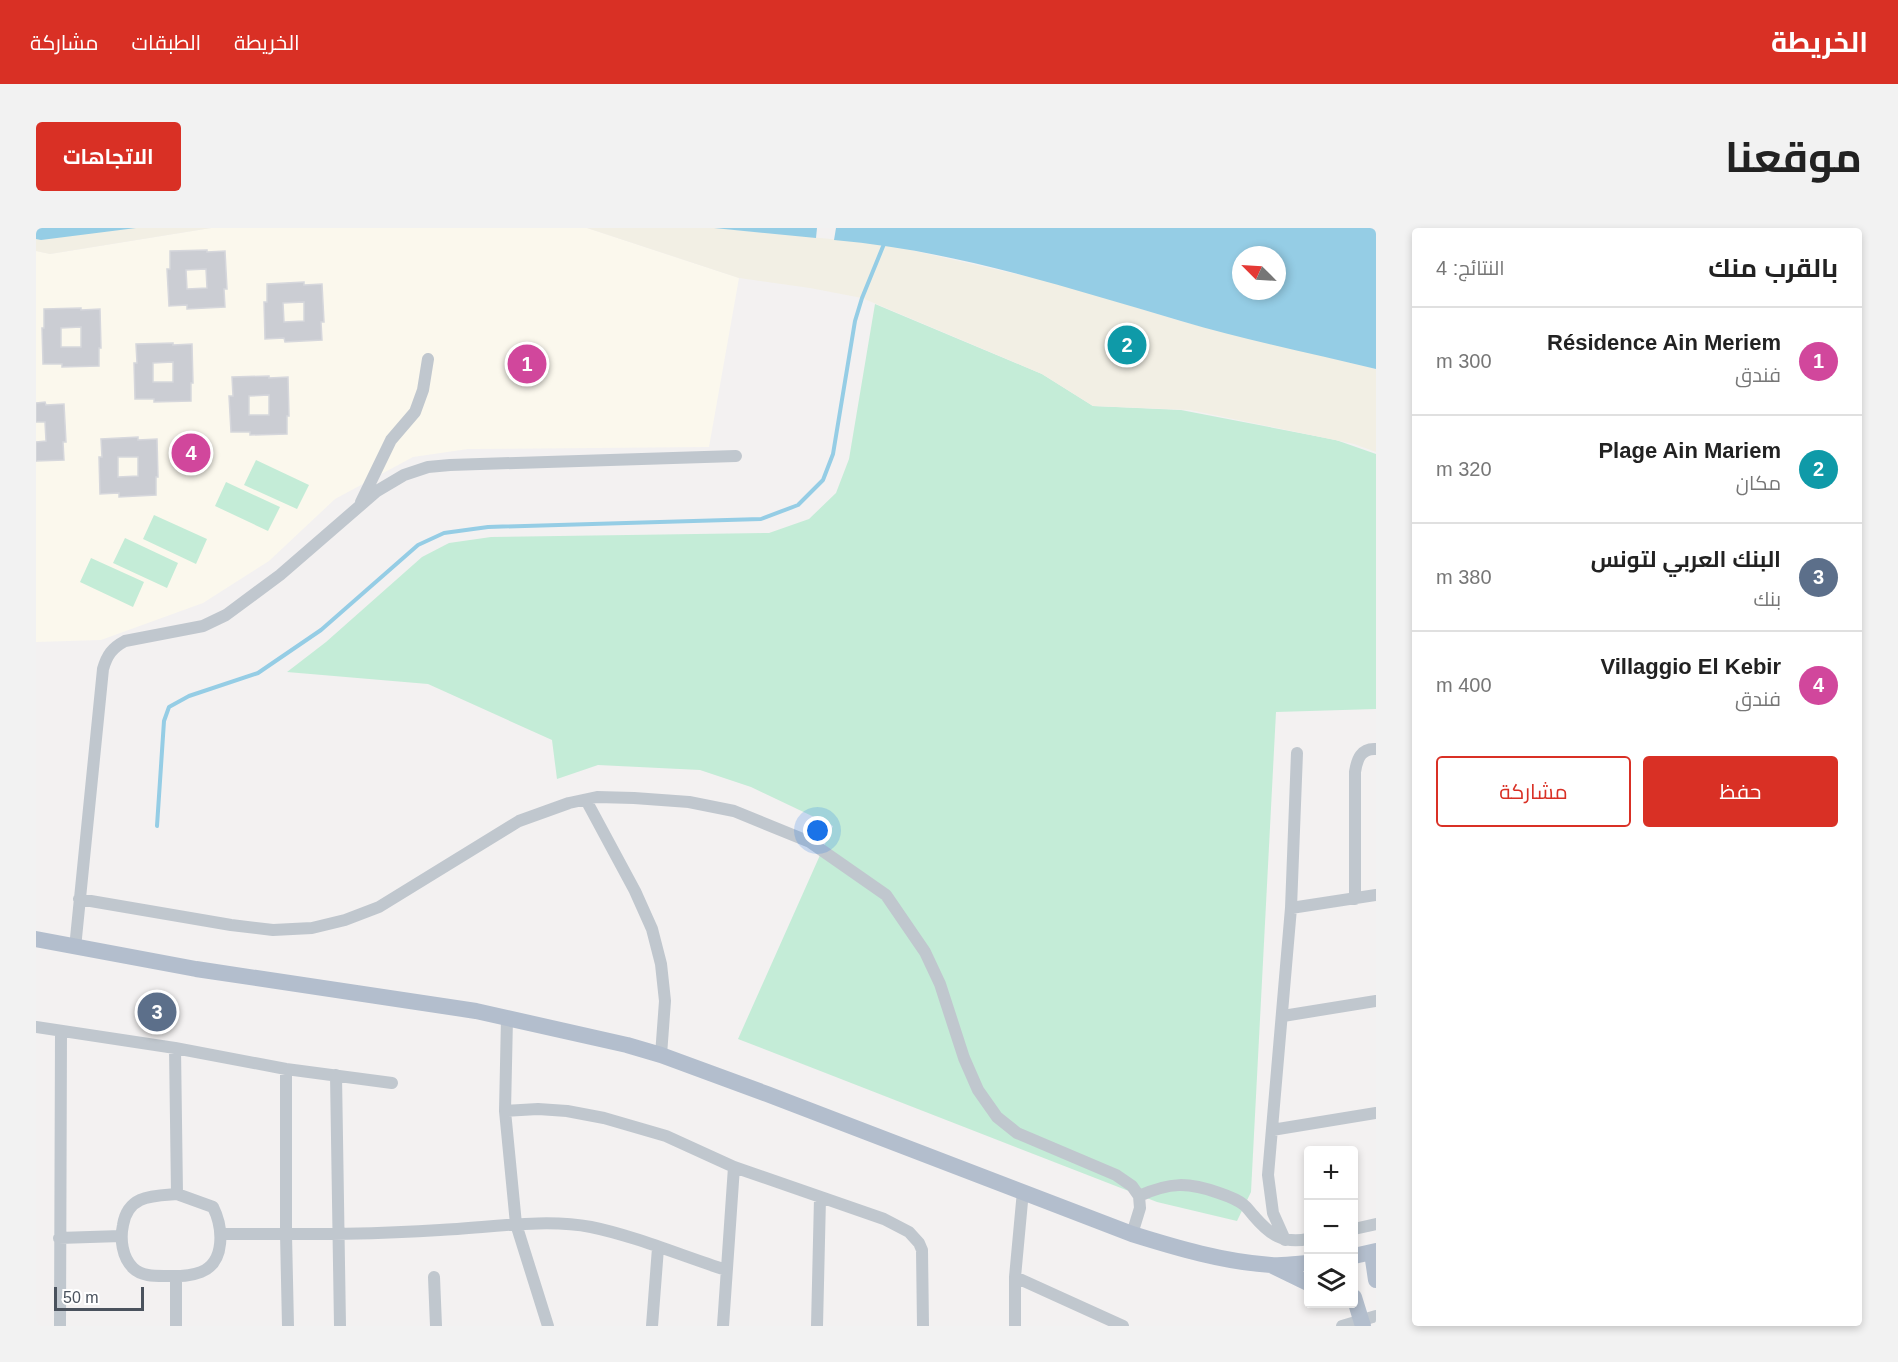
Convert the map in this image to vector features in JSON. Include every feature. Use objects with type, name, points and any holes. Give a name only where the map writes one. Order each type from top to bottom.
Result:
[{"type":"main road","points":[[36,939],[196,969],[476,1011],[627,1045],[661,1055],[1132,1234],[1202,1253],[1273,1266],[1304,1263]]},
{"type":"main road","points":[[1358,1255],[1374,1252],[1376,1280]]},
{"type":"main road","points":[[1273,1266],[1304,1281]]},
{"type":"street","points":[[359,506],[391,440],[415,412],[423,390],[428,359]]},
{"type":"street","points":[[75,948],[103,669],[110,651],[124,641],[203,626],[226,615],[280,575],[377,491],[404,475],[429,467],[736,456]]},
{"type":"street","points":[[1355,899],[1355,772],[1357,760],[1362,752],[1376,748]]},
{"type":"street","points":[[1285,1240],[1273,1213],[1268,1175],[1291,909],[1297,753]]},
{"type":"street","points":[[79,899],[242,927],[273,930],[312,928],[345,920],[379,907],[519,821],[569,803],[597,797],[689,801],[734,811],[810,843],[886,895],[925,952],[940,984],[964,1058],[978,1090],[997,1117],[1017,1133],[1116,1174],[1139,1196],[1140,1208],[1132,1234]]},
{"type":"street","points":[[586,800],[652,929],[662,964],[665,1001],[661,1055]]},
{"type":"street","points":[[1291,909],[1376,895]]},
{"type":"street","points":[[1283,1016],[1376,1001]]},
{"type":"street","points":[[507,1018],[506,1111],[516,1224],[548,1326]]},
{"type":"street","points":[[36,1027],[175,1048],[286,1069],[392,1083]]},
{"type":"street","points":[[60,1326],[61,1032]]},
{"type":"street","points":[[175,1048],[177,1194]]},
{"type":"street","points":[[286,1069],[288,1326]]},
{"type":"street","points":[[336,1075],[340,1326]]},
{"type":"street","points":[[506,1111],[538,1109],[567,1112],[604,1118],[666,1136],[734,1167],[884,1220],[909,1232],[919,1243],[923,1256],[923,1326]]},
{"type":"street","points":[[1272,1130],[1376,1113]]},
{"type":"street","points":[[723,1326],[734,1167]]},
{"type":"street","points":[[1139,1196],[1159,1187],[1185,1184],[1211,1190],[1232,1197],[1245,1205],[1269,1231],[1285,1240],[1293,1242],[1304,1240]]},
{"type":"street","points":[[1015,1326],[1015,1277],[1023,1191]]},
{"type":"street","points":[[177,1194],[213,1207],[221,1234],[217,1256],[212,1265],[202,1272],[176,1276],[152,1276],[134,1270],[125,1257],[121,1236],[124,1217],[134,1203],[157,1196],[177,1194]]},
{"type":"street","points":[[817,1326],[820,1198]]},
{"type":"street","points":[[221,1234],[339,1235],[516,1224],[589,1227],[726,1270]]},
{"type":"street","points":[[1358,1228],[1376,1224]]},
{"type":"street","points":[[59,1238],[121,1236]]},
{"type":"street","points":[[652,1326],[658,1248]]},
{"type":"street","points":[[176,1276],[176,1326]]},
{"type":"street","points":[[434,1277],[436,1326]]},
{"type":"street","points":[[1015,1277],[1123,1326]]},
{"type":"street","points":[[1342,1326],[1360,1312]]},
{"type":"shaded area","points":[[211,228],[587,228],[739,278],[709,447],[468,449],[413,457],[335,499],[269,561],[203,603],[101,640],[36,642],[36,251],[50,254]]},
{"type":"green space","points":[[875,304],[1042,374],[1093,406],[1181,410],[1336,440],[1376,454],[1376,709],[1276,712],[1251,1192],[1237,1221],[1157,1202],[738,1039],[833,826],[751,787],[700,770],[598,765],[557,779],[552,740],[428,684],[287,672],[326,642],[422,557],[449,543],[491,537],[769,533],[809,519],[836,493],[849,459]]},
{"type":"green space","points":[[256,460],[309,485],[297,509],[244,485]]},
{"type":"green space","points":[[226,482],[280,507],[268,531],[215,506]]},
{"type":"green space","points":[[154,515],[207,539],[196,564],[143,539]]},
{"type":"green space","points":[[125,538],[178,563],[167,588],[113,563]]},
{"type":"green space","points":[[91,558],[144,582],[133,607],[80,582]]},
{"type":"sand","points":[[136,228],[211,228],[50,254],[36,251],[36,239]]},
{"type":"sand","points":[[587,228],[714,228],[884,244],[1056,283],[1184,322],[1376,369],[1376,452],[1354,444],[1190,410],[1093,406],[1042,374],[862,298],[739,278]]},
{"type":"water","points":[[36,228],[136,228],[41,240],[36,239]]},
{"type":"water","points":[[714,228],[817,228],[816,238]]},
{"type":"water","points":[[836,228],[1376,228],[1376,369],[1229,334],[966,261],[878,245],[834,240]]},
{"type":"building","points":[[170,251],[225,251],[227,289],[224,289],[225,307],[187,309],[187,305],[169,306],[167,269],[170,269]],"holes":[[[206,269],[207,288],[187,289],[186,270]]]},
{"type":"building","points":[[304,282],[304,285],[322,284],[324,322],[321,322],[322,340],[285,342],[284,338],[265,339],[264,302],[267,302],[267,284]],"holes":[[[304,302],[304,321],[284,322],[283,303]]]},
{"type":"building","points":[[44,309],[100,309],[99,366],[62,367],[62,364],[43,364]],"holes":[[[81,327],[81,347],[61,347],[61,328]]]},
{"type":"building","points":[[136,344],[192,344],[191,401],[154,402],[154,399],[135,399]],"holes":[[[173,362],[173,382],[153,382],[153,363]]]},
{"type":"building","points":[[232,377],[288,377],[287,434],[250,435],[250,432],[231,432],[229,396],[233,396]],"holes":[[[269,395],[269,415],[249,415],[249,396]]]},
{"type":"building","points":[[45,402],[46,405],[64,404],[66,442],[63,442],[64,460],[36,461],[36,442],[46,441],[45,422],[36,422],[36,403]]},
{"type":"building","points":[[138,437],[138,440],[157,439],[156,495],[119,497],[119,493],[100,494],[101,439]],"holes":[[[118,457],[138,457],[138,476],[118,477]]]},
{"type":"waterway","points":[[157,826],[164,721],[169,707],[189,696],[258,673],[321,630],[418,545],[444,533],[488,527],[761,519],[798,505],[823,480],[833,454],[855,321],[884,244]]},
{"type":"place","name":"Plage Ain Mariem","points":[[1127,345]]},
{"type":"place","name":"Résidence Ain Meriem","points":[[527,364]]},
{"type":"place","name":"Villaggio El Kebir","points":[[191,453]]},
{"type":"place","name":"البنك العربي لتونس","points":[[157,1012]]}]
